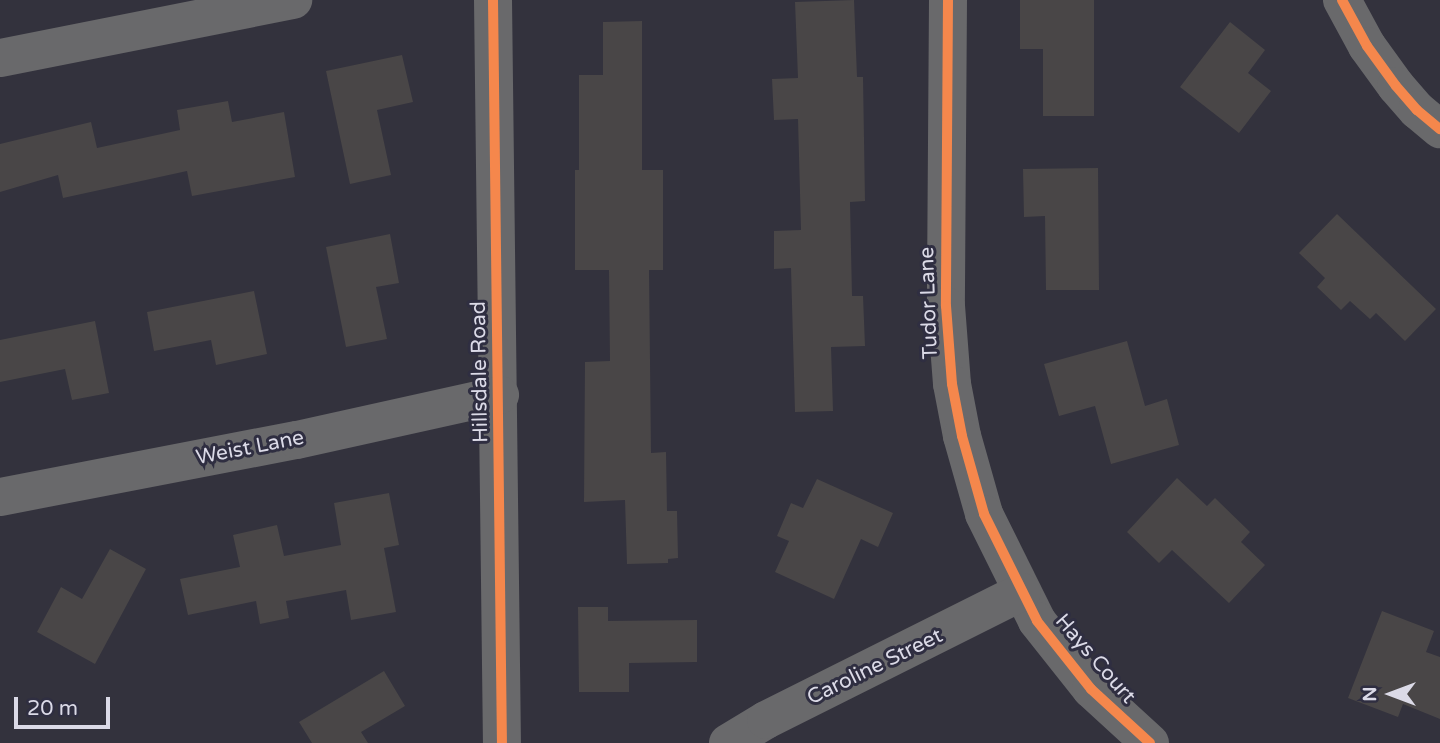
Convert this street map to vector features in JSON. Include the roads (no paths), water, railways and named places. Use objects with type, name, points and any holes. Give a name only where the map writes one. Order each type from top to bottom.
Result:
[{"type":"street","points":[[0,58],[292,0]]},
{"type":"street","name":"Hillsdale Road","points":[[493,0],[500,395],[502,743]]},
{"type":"street","name":"Tudor Lane","points":[[948,0],[946,306],[951,384],[962,436],[984,514],[1022,592]]},
{"type":"street","points":[[1342,0],[1367,46],[1396,86],[1417,110],[1440,129]]},
{"type":"street","name":"Weist Lane","points":[[0,497],[297,440],[500,395]]},
{"type":"street","name":"Caroline Street","points":[[728,743],[766,720],[1022,592]]},
{"type":"street","name":"Hays Court","points":[[1022,592],[1051,640],[1091,689],[1150,743]]}]
